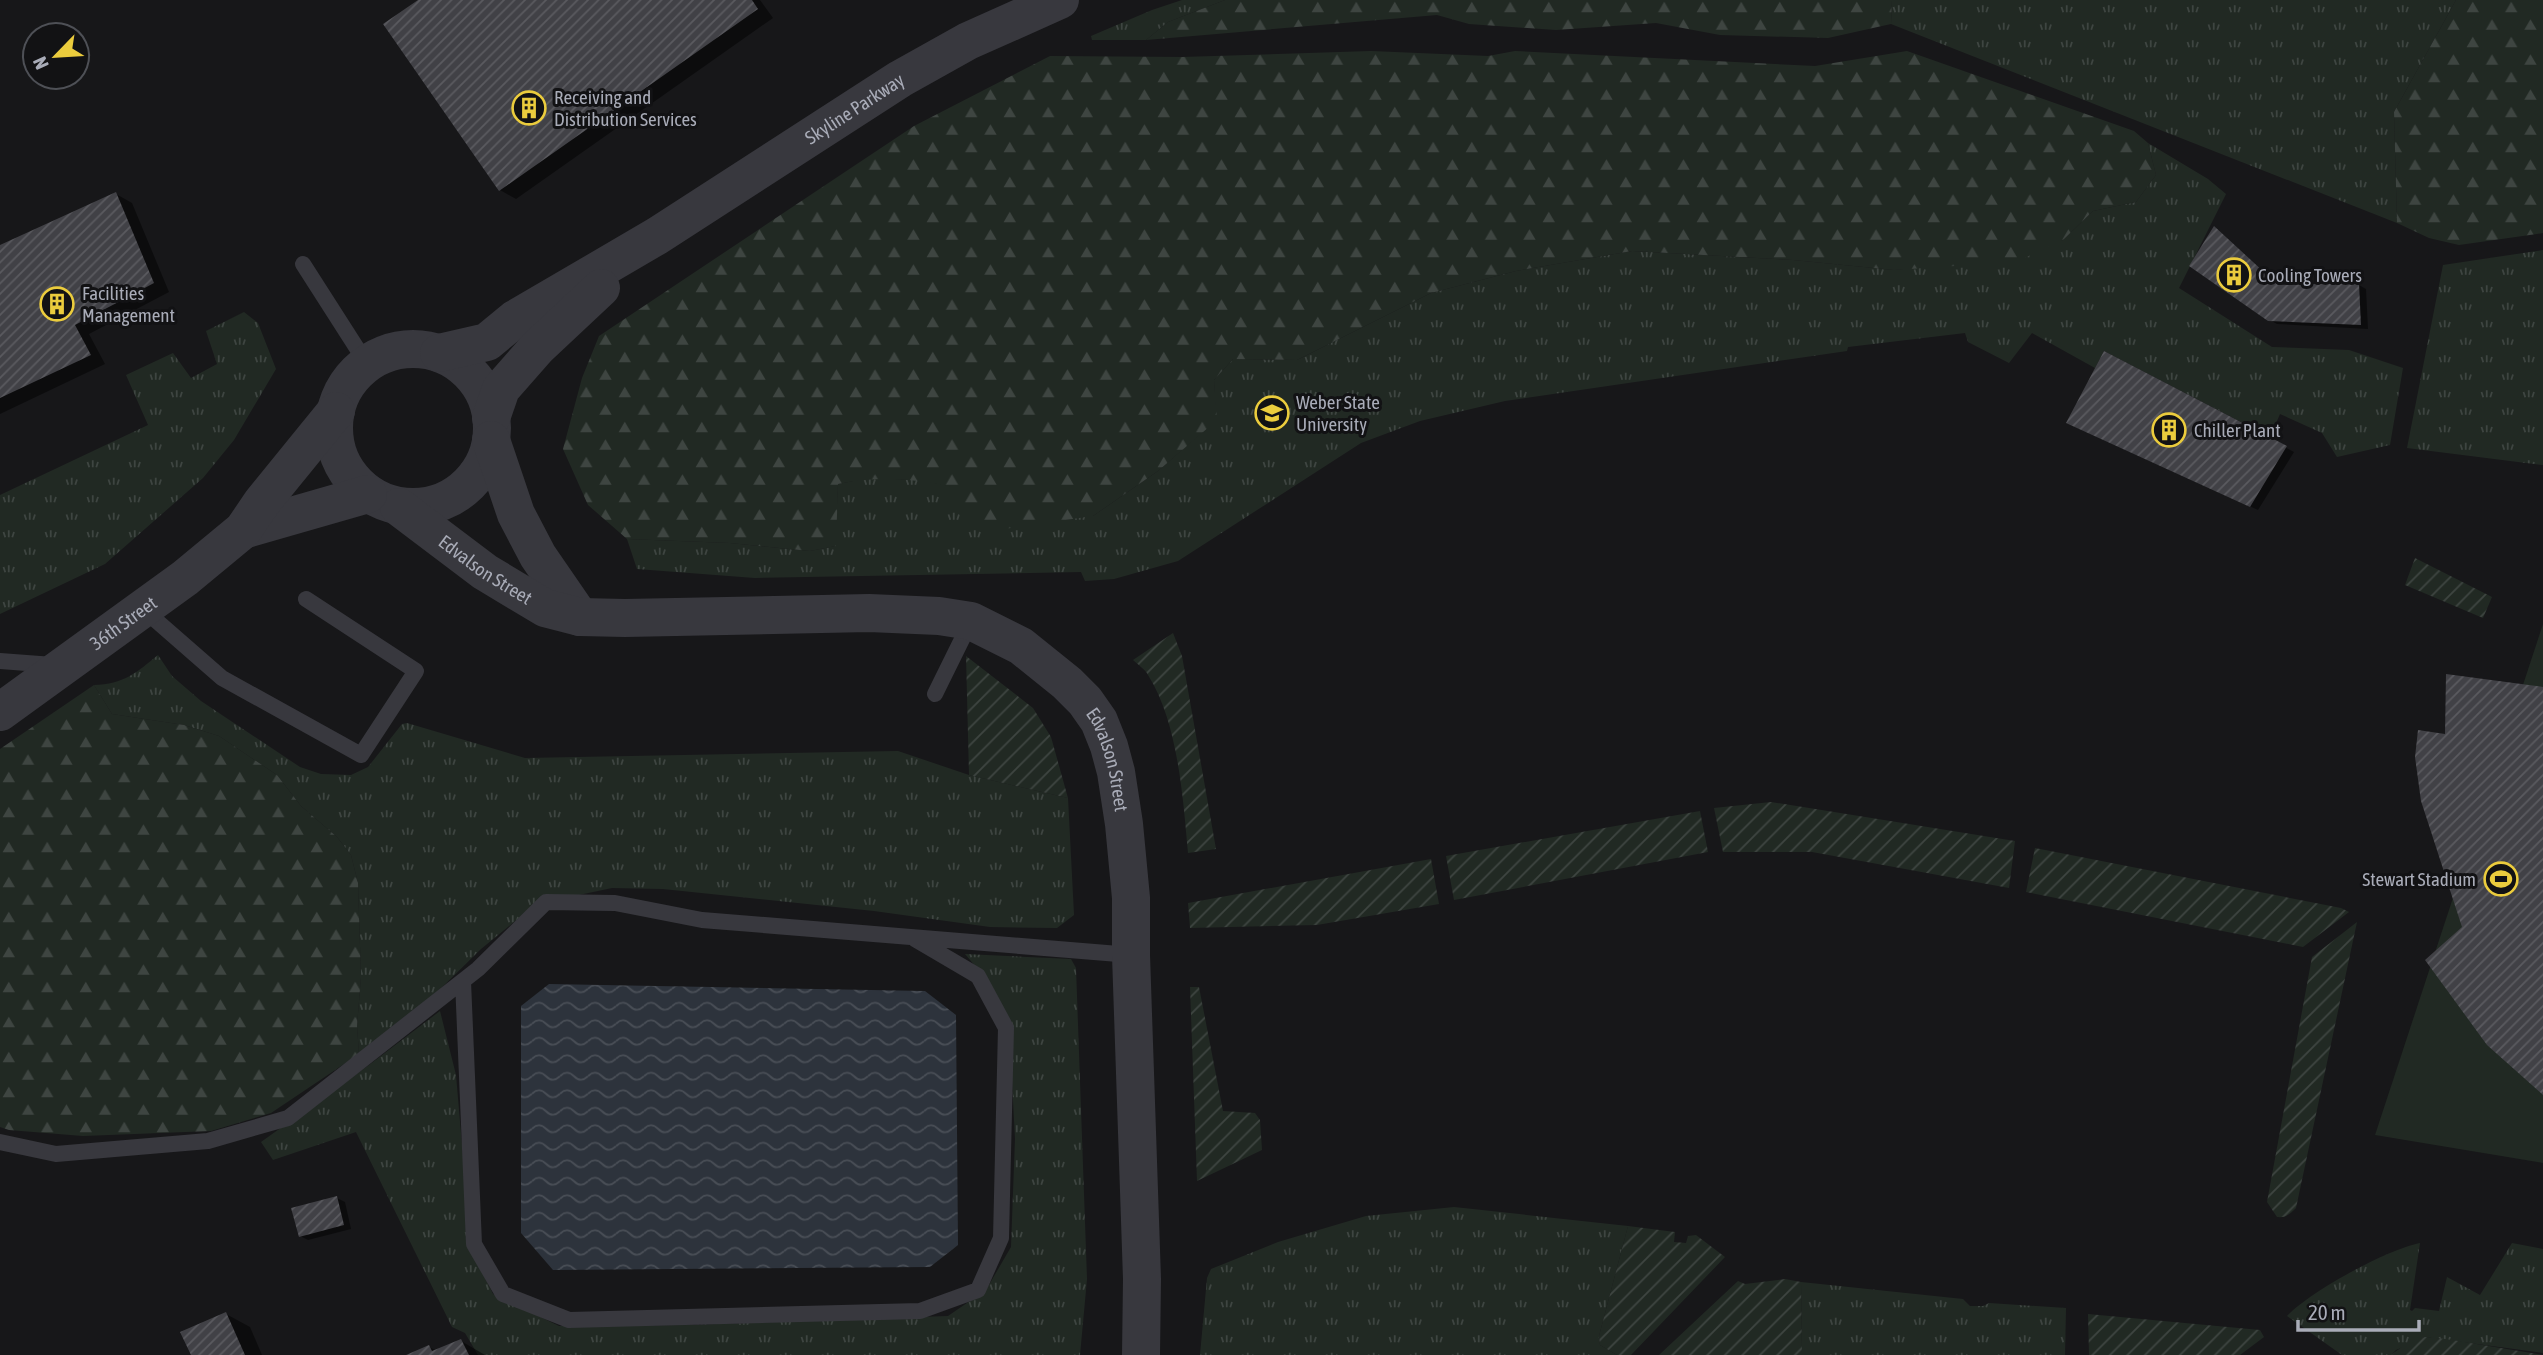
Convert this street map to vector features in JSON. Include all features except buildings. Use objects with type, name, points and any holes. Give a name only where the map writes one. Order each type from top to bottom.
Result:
[{"type":"street","name":"Skyline Parkway","points":[[439,353],[487,342],[515,319],[657,236],[900,79],[968,41],[1060,0]]},
{"type":"street","name":"Skyline Parkway","points":[[491,429],[501,388],[537,348],[657,236]]},
{"type":"street","points":[[418,349],[439,353],[458,363],[474,377],[486,396],[491,429],[485,461],[474,480],[457,494],[435,504],[409,508],[384,500],[351,478],[339,457],[334,435],[336,411],[344,389],[358,371],[375,358],[396,351],[418,349]]},
{"type":"street","name":"36th Street","points":[[0,712],[185,578],[243,530],[262,502],[336,411]]},
{"type":"street","name":"Edvalson Street","points":[[491,429],[516,514],[538,556],[580,617]]},
{"type":"street","name":"Edvalson Street","points":[[384,500],[485,572],[545,608],[580,617],[869,613],[939,616],[971,621],[1021,646],[1085,701],[1099,722],[1116,772],[1131,898],[1142,1279],[1141,1355]]},
{"type":"street","name":"36th Street","points":[[243,530],[384,500]]},
{"type":"lane","points":[[303,264],[367,364]]},
{"type":"lane","points":[[143,609],[222,678],[360,755],[416,671],[306,599]]},
{"type":"lane","points":[[935,694],[971,621]]},
{"type":"lane","points":[[0,661],[66,666]]},
{"type":"lane","points":[[0,1142],[56,1154],[208,1141],[288,1118],[463,981],[546,902],[615,904],[702,920],[1131,955]]},
{"type":"lane","points":[[463,981],[474,1244],[503,1294],[569,1320],[920,1311],[978,1290],[1001,1238],[1006,1028],[978,976],[910,936]]},
{"type":"green space","points":[[1182,0],[1225,0],[1168,22],[1146,40],[1092,40],[1091,36]]},
{"type":"green space","points":[[1225,0],[1892,0],[1891,24],[1828,38],[1720,35],[1656,23],[1556,30],[1469,24],[1437,15],[1146,40],[1168,22]]},
{"type":"green space","points":[[1892,0],[2456,0],[2394,112],[2397,223],[1891,24]]},
{"type":"green space","points":[[2456,0],[2543,0],[2543,233],[2459,245],[2429,238],[2397,223],[2394,112]]},
{"type":"green space","points":[[1371,51],[1488,56],[1515,51],[1815,66],[1907,51],[2134,131],[2148,143],[2156,175],[2136,202],[2093,211],[2063,240],[2016,262],[1894,270],[1793,260],[1632,251],[1516,271],[1431,293],[1297,360],[1233,359],[1214,380],[1217,420],[1158,471],[1093,516],[1004,529],[960,516],[951,487],[894,479],[852,481],[838,484],[836,546],[810,551],[730,543],[627,539],[588,505],[563,449],[582,378],[599,336],[914,126],[1050,56],[1182,57]]},
{"type":"green space","points":[[2148,143],[2208,179],[2226,194],[2179,288],[2272,347],[2349,350],[2403,368],[2390,445],[2337,457],[2322,433],[2280,414],[2270,437],[2104,351],[2095,368],[2032,333],[2009,363],[1968,342],[1965,333],[1848,347],[1847,351],[1505,401],[1420,421],[1361,443],[1178,561],[1114,579],[1085,581],[1081,572],[755,578],[637,569],[627,539],[730,543],[810,551],[835,546],[838,484],[869,478],[920,480],[1093,516],[1158,471],[1216,420],[1214,380],[1233,359],[1297,360],[1431,293],[1516,271],[1632,251],[1793,260],[1894,270],[1933,266],[2063,240],[2093,211],[2136,202],[2156,175]]},
{"type":"green space","points":[[2543,250],[2543,465],[2407,448],[2443,265]]},
{"type":"green space","points":[[244,312],[258,323],[276,369],[234,440],[203,478],[105,564],[0,614],[0,495],[148,425],[126,375],[173,353],[191,378],[217,364],[206,331]]},
{"type":"green space","points":[[2415,558],[2492,597],[2483,618],[2405,585]]},
{"type":"green space","name":"Stewart Stadium","points":[[2543,624],[2543,1163],[2375,1135]]},
{"type":"green space","points":[[1173,633],[1182,656],[1216,849],[1188,853],[1173,737],[1158,694],[1147,673],[1133,660]]},
{"type":"green space","points":[[158,655],[172,676],[201,701],[300,767],[321,774],[351,775],[368,767],[402,724],[407,723],[525,758],[898,751],[969,775],[1068,798],[1074,915],[1057,928],[990,927],[874,911],[663,889],[612,888],[536,904],[481,949],[424,1005],[359,1054],[357,1026],[361,977],[358,883],[351,855],[337,837],[301,806],[277,775],[219,736],[184,725],[112,714],[94,685],[129,676]]},
{"type":"green space","points":[[966,656],[1033,708],[1051,737],[1068,798],[969,775]]},
{"type":"green space","points":[[94,685],[112,714],[184,725],[219,736],[277,775],[301,806],[337,837],[351,855],[358,883],[361,977],[357,1026],[359,1054],[271,1113],[211,1131],[83,1136],[0,1127],[0,749]]},
{"type":"green space","points":[[1771,802],[2015,841],[2009,888],[1812,852],[1723,852],[1714,808]]},
{"type":"green space","points":[[1700,811],[1708,852],[1454,900],[1446,856]]},
{"type":"green space","points":[[2035,848],[2341,908],[2349,912],[2303,947],[2026,892]]},
{"type":"green space","points":[[1431,859],[1439,904],[1317,925],[1190,928],[1188,903]]},
{"type":"green space","points":[[2357,922],[2296,1208],[2288,1215],[2277,1217],[2267,1202],[2312,957]]},
{"type":"green space","points":[[965,954],[1071,959],[1076,968],[1087,1279],[1080,1355],[478,1355],[465,1333],[452,1327],[356,1132],[273,1160],[261,1142],[440,1011],[456,1075],[471,1250],[493,1294],[559,1326],[689,1325],[948,1316],[986,1290],[1011,1247],[1015,1139],[1009,1022],[987,980]]},
{"type":"green space","points":[[1190,987],[1199,987],[1223,1111],[1255,1113],[1260,1120],[1262,1150],[1197,1181]]},
{"type":"green space","points":[[1454,1207],[1628,1226],[1599,1336],[1600,1345],[1617,1355],[1200,1355],[1207,1278],[1211,1269],[1278,1242],[1366,1216]]},
{"type":"green space","points":[[1628,1226],[1675,1232],[1674,1242],[1686,1243],[1688,1236],[1696,1235],[1725,1257],[1631,1355],[1617,1355],[1600,1345],[1599,1336]]},
{"type":"green space","points":[[2420,1243],[2410,1310],[2412,1311],[2415,1308],[2439,1311],[2447,1277],[2480,1295],[2512,1243],[2543,1249],[2543,1353],[2425,1337],[2391,1355],[2342,1355],[2287,1316],[2313,1295],[2350,1273],[2388,1254]]},
{"type":"green space","points":[[1785,1279],[1801,1282],[1802,1355],[1659,1355],[1738,1281],[1745,1284]]},
{"type":"green space","points":[[1801,1282],[1963,1299],[1970,1306],[1989,1303],[2066,1308],[2065,1355],[1802,1355]]},
{"type":"green space","points":[[2088,1314],[2260,1330],[2264,1337],[2240,1355],[2089,1355]]},
{"type":"green space","points":[[2425,1337],[2543,1355],[2391,1355],[2411,1340]]},
{"type":"water","points":[[549,984],[925,991],[956,1015],[958,1245],[930,1267],[553,1270],[521,1233],[521,1006]]},
{"type":"place","name":"Receiving and Distribution Services","points":[[529,108]]},
{"type":"place","name":"Cooling Towers","points":[[2234,275]]},
{"type":"place","name":"Facilities Management","points":[[57,304]]},
{"type":"place","name":"Weber State University","points":[[1272,413]]},
{"type":"place","name":"Chiller Plant","points":[[2169,430]]},
{"type":"place","name":"Stewart Stadium","points":[[2501,879]]}]
